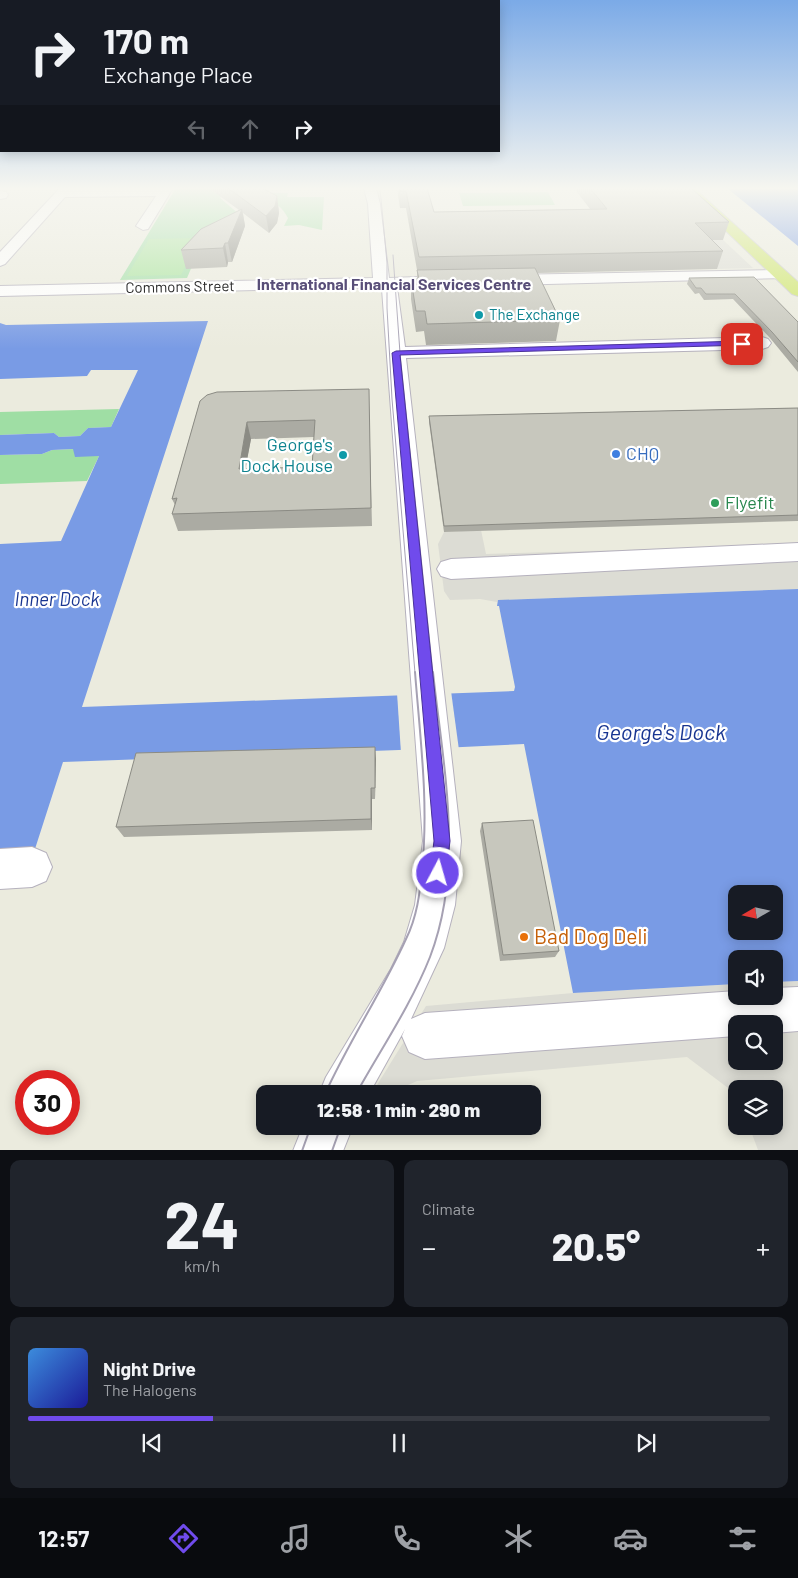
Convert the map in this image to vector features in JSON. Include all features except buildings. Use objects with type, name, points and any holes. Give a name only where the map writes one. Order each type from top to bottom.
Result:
[{"type":"main road","points":[[744,242],[798,291]]},
{"type":"street","points":[[0,260],[16,242]]},
{"type":"street","points":[[348,1085],[406,984],[423,948],[435,905],[442,841],[390,289],[379,275],[377,242]]},
{"type":"street","points":[[489,280],[780,275]]},
{"type":"street","name":"Commons Street","points":[[0,291],[460,281]]},
{"type":"street","points":[[0,301],[232,297]]},
{"type":"street","points":[[396,353],[762,343]]},
{"type":"street","points":[[451,569],[798,552]]},
{"type":"street","points":[[425,1036],[798,1009]]},
{"type":"street","points":[[318,1150],[324,1135]]},
{"type":"green space","points":[[143,242],[210,242],[198,252],[187,278],[120,280]]},
{"type":"green space","points":[[147,242],[197,242],[181,275],[127,276]]},
{"type":"green space","points":[[119,409],[111,427],[88,428],[80,436],[59,437],[54,433],[0,435],[0,412]]},
{"type":"green space","points":[[74,449],[99,456],[87,481],[0,484],[0,455],[42,454],[52,450]]},
{"type":"shaded area","points":[[711,242],[725,242],[753,268],[716,269],[700,252]]},
{"type":"shaded area","points":[[481,530],[486,554],[798,545],[798,589],[500,600],[497,602],[480,599],[450,600],[444,591],[438,544],[444,532]]},
{"type":"shaded area","points":[[798,981],[798,1150],[758,1150],[752,1135],[783,1135],[783,1080],[728,1080],[728,1088],[687,1057],[417,1081],[408,1085],[377,1085],[426,1006],[573,993],[728,984],[728,1005],[783,1005],[783,982]]},
{"type":"water","points":[[208,321],[82,707],[514,691],[515,687],[499,606],[497,606],[498,600],[798,589],[798,981],[783,982],[783,950],[728,950],[728,984],[573,993],[524,744],[63,762],[34,852],[0,854],[0,544],[61,541],[99,456],[75,457],[73,449],[52,450],[42,454],[0,455],[0,435],[54,433],[59,437],[80,436],[88,428],[111,427],[138,370],[91,370],[87,376],[0,379],[0,323],[6,325]]},
{"type":"pier","points":[[451,691],[459,750],[401,753],[397,693]]},
{"type":"tram line","points":[[385,242],[392,399],[415,673]]},
{"type":"tram line","points":[[393,255],[400,353],[433,673]]},
{"type":"tram line","points":[[329,1085],[397,959],[410,931],[417,905],[422,869],[425,820],[415,672]]},
{"type":"tram line","points":[[361,1085],[414,992],[430,957],[441,922],[447,887],[449,852],[448,816],[446,779],[433,672]]},
{"type":"tram line","points":[[302,1150],[308,1135]]},
{"type":"tram line","points":[[332,1150],[338,1135]]},
{"type":"place","name":"The Exchange","points":[[479,315]]},
{"type":"place","name":"CHQ","points":[[616,454]]},
{"type":"place","name":"George's Dock House","points":[[343,455]]},
{"type":"place","name":"Flyefit","points":[[715,503]]},
{"type":"place","name":"Bad Dog Deli","points":[[524,937]]},
{"type":"district","name":"International Financial Services Centre","points":[[394,284]]},
{"type":"route","points":[[438,873],[442,841],[396,353],[742,344]]},
{"type":"water label","name":"Inner Dock","points":[[57,599]]},
{"type":"water label","name":"George's Dock","points":[[661,732]]}]
